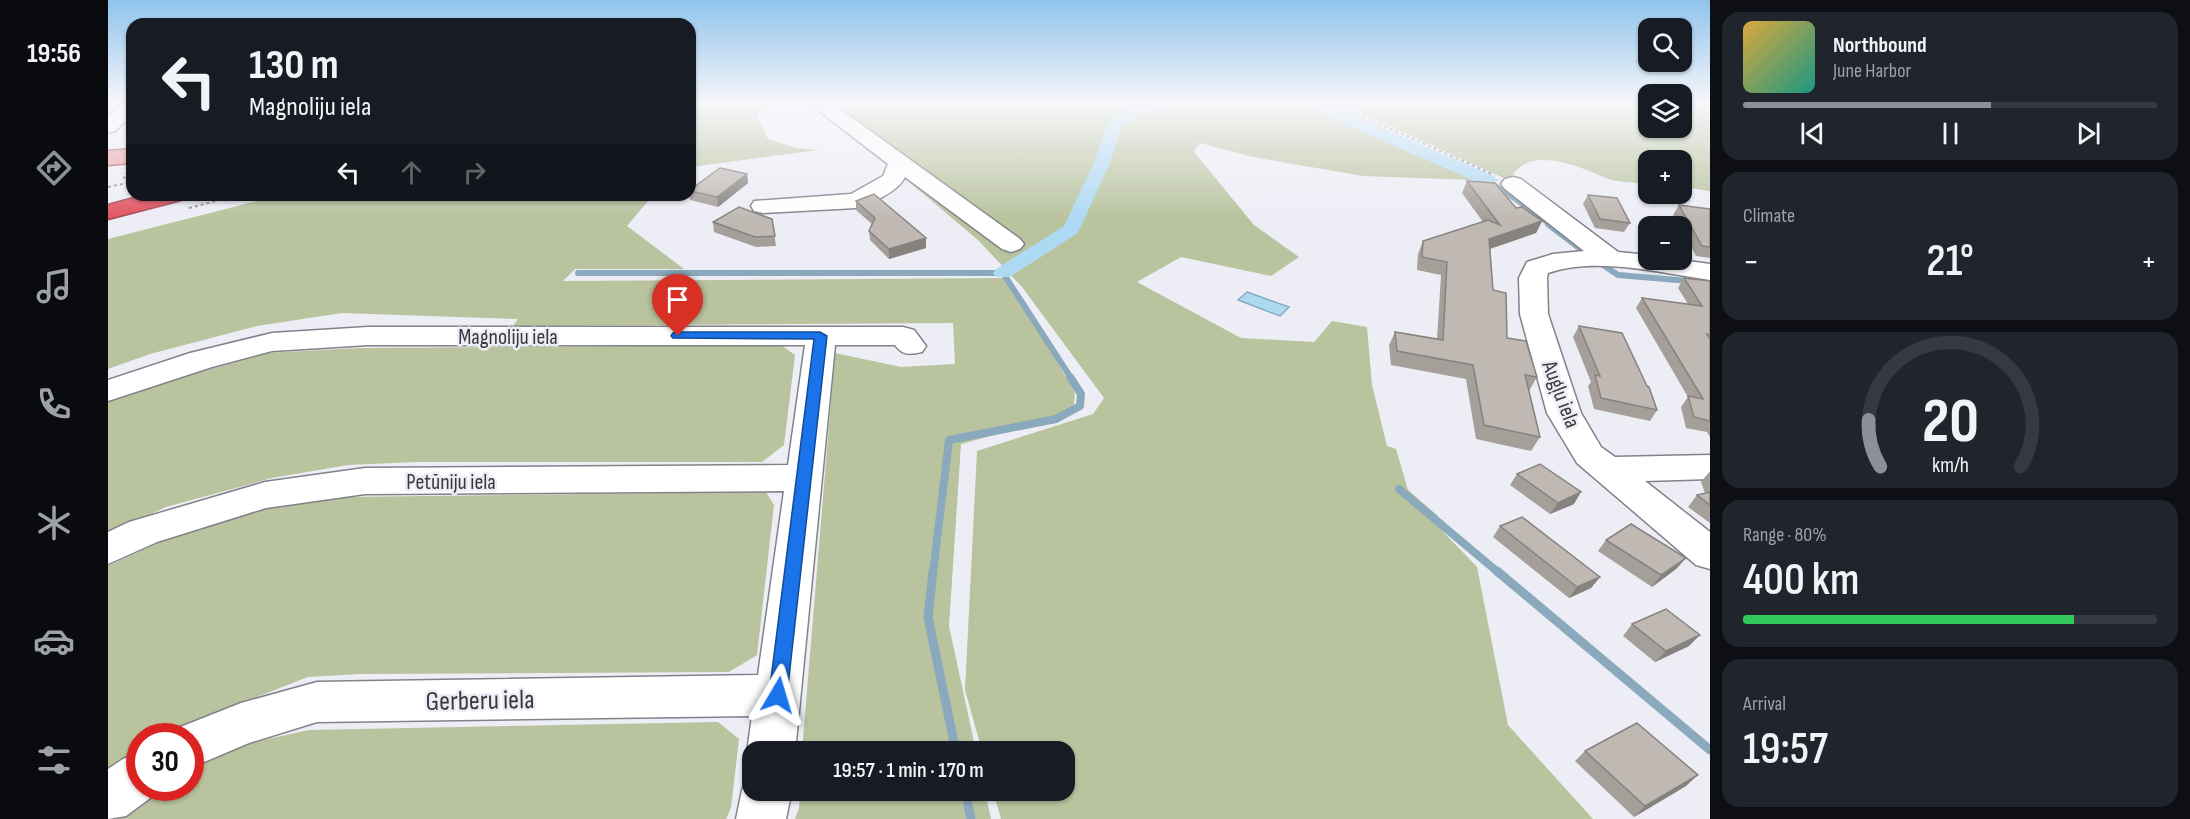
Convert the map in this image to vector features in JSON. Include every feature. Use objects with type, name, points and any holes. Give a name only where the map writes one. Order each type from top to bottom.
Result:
[{"type":"highway","points":[[108,196],[126,192]]},
{"type":"highway","points":[[108,212],[150,201]]},
{"type":"main road","points":[[108,158],[126,156]]},
{"type":"street","points":[[871,142],[1011,244]]},
{"type":"street","points":[[764,207],[856,201],[893,180],[899,163]]},
{"type":"street","points":[[1513,184],[1601,259],[1710,272]]},
{"type":"street","name":"Augļu iela","points":[[1601,259],[1547,262],[1536,268],[1533,278],[1534,314],[1564,413],[1589,455],[1710,554]]},
{"type":"street","name":"Magnoliju iela","points":[[108,391],[201,360],[272,342],[368,336],[903,336],[911,346]]},
{"type":"street","points":[[772,741],[820,336]]},
{"type":"street","points":[[1608,471],[1710,467]]},
{"type":"street","name":"Petūniju iela","points":[[108,549],[143,532],[265,495],[365,481],[804,478]]},
{"type":"street","name":"Gerberu iela","points":[[204,740],[240,724],[317,702],[778,695]]},
{"type":"street","points":[[108,799],[126,786]]},
{"type":"street","points":[[761,819],[764,801]]},
{"type":"path","points":[[1425,142],[1513,184]]},
{"type":"green space","points":[[696,142],[778,142],[797,148],[818,150],[696,166]]},
{"type":"green space","points":[[886,142],[1415,142],[1500,181],[1363,176],[1253,157],[1200,143],[1194,152],[1254,225],[1299,257],[1271,276],[1181,257],[1137,282],[1241,338],[1314,342],[1332,321],[1367,327],[1372,385],[1387,446],[1396,449],[1408,490],[1438,516],[1431,519],[1477,567],[1508,725],[1593,819],[1001,819],[996,801],[1075,801],[1075,741],[979,741],[965,690],[977,451],[1093,414],[1104,398],[1022,287],[979,241],[907,180],[909,158]]},
{"type":"green space","points":[[1425,142],[1710,142],[1710,191],[1692,188],[1692,150],[1638,150],[1638,183],[1611,180],[1583,168],[1554,161],[1540,160],[1517,169],[1510,181]]},
{"type":"green space","points":[[257,201],[648,201],[627,226],[684,269],[575,269],[563,281],[1009,278],[1075,393],[1073,414],[961,444],[949,626],[974,741],[803,741],[835,353],[901,367],[955,364],[953,323],[513,326],[518,319],[342,313],[257,326],[150,354],[108,369],[108,239]]},
{"type":"green space","points":[[781,345],[795,355],[784,445],[762,462],[417,462],[348,465],[272,478],[166,507],[108,534],[108,401],[267,353],[359,348]]},
{"type":"green space","points":[[766,492],[774,505],[757,655],[729,672],[361,674],[308,677],[190,723],[126,723],[126,758],[108,768],[108,566],[173,536],[275,506],[343,497]]},
{"type":"green space","points":[[718,722],[739,739],[731,808],[726,819],[116,819],[140,801],[204,801],[204,762],[249,743],[309,730]]},
{"type":"green space","points":[[799,801],[987,801],[991,819],[795,819]]},
{"type":"water","points":[[1247,292],[1289,307],[1280,316],[1238,300]]},
{"type":"building","points":[[720,168],[747,174],[717,197],[696,192],[696,186]]},
{"type":"building","points":[[1467,181],[1495,183],[1516,208],[1522,207],[1542,221],[1489,239],[1493,290],[1506,293],[1507,338],[1526,341],[1537,377],[1525,375],[1540,437],[1484,425],[1473,365],[1397,351],[1395,332],[1443,340],[1447,262],[1422,257],[1423,241],[1488,220],[1500,225]]},
{"type":"building","points":[[874,194],[926,238],[889,249],[869,231],[875,218],[856,201]]},
{"type":"building","points":[[1588,195],[1617,198],[1630,223],[1600,219]]},
{"type":"building","points":[[1679,205],[1710,209],[1710,247],[1702,246],[1692,228],[1692,216],[1685,216]]},
{"type":"building","points":[[739,207],[772,219],[775,236],[755,237],[713,222]]},
{"type":"building","points":[[1684,278],[1710,281],[1710,335],[1707,334],[1710,339],[1710,421],[1694,417],[1688,396],[1703,399],[1642,298],[1702,306]]},
{"type":"building","points":[[1579,326],[1622,333],[1649,387],[1657,410],[1601,398],[1595,375],[1600,376]]},
{"type":"building","points":[[1540,464],[1581,492],[1558,503],[1517,474]]},
{"type":"building","points":[[1710,492],[1710,505],[1697,495]]},
{"type":"building","points":[[1522,517],[1600,577],[1577,587],[1500,526]]},
{"type":"building","points":[[1631,524],[1686,558],[1661,575],[1606,540]]},
{"type":"building","points":[[1666,609],[1700,635],[1666,651],[1632,624]]},
{"type":"building","points":[[1637,723],[1698,775],[1645,806],[1585,751]]},
{"type":"waterway","points":[[1003,273],[1072,229],[1109,142]]},
{"type":"waterway","points":[[1399,142],[1488,180]]},
{"type":"waterway","points":[[1488,180],[1550,225]]},
{"type":"waterway","points":[[1548,224],[1587,254]]},
{"type":"waterway","points":[[1600,263],[1618,275],[1689,281]]},
{"type":"waterway","points":[[578,273],[1003,273],[1071,378]]},
{"type":"waterway","points":[[933,573],[949,440],[1056,419],[1080,406],[1081,394],[1070,377]]},
{"type":"waterway","points":[[1399,489],[1499,573]]},
{"type":"waterway","points":[[933,571],[928,617],[954,741]]},
{"type":"waterway","points":[[1497,571],[1710,750]]},
{"type":"waterway","points":[[967,801],[971,819]]},
{"type":"route","points":[[678,336],[820,336],[778,695]]}]
